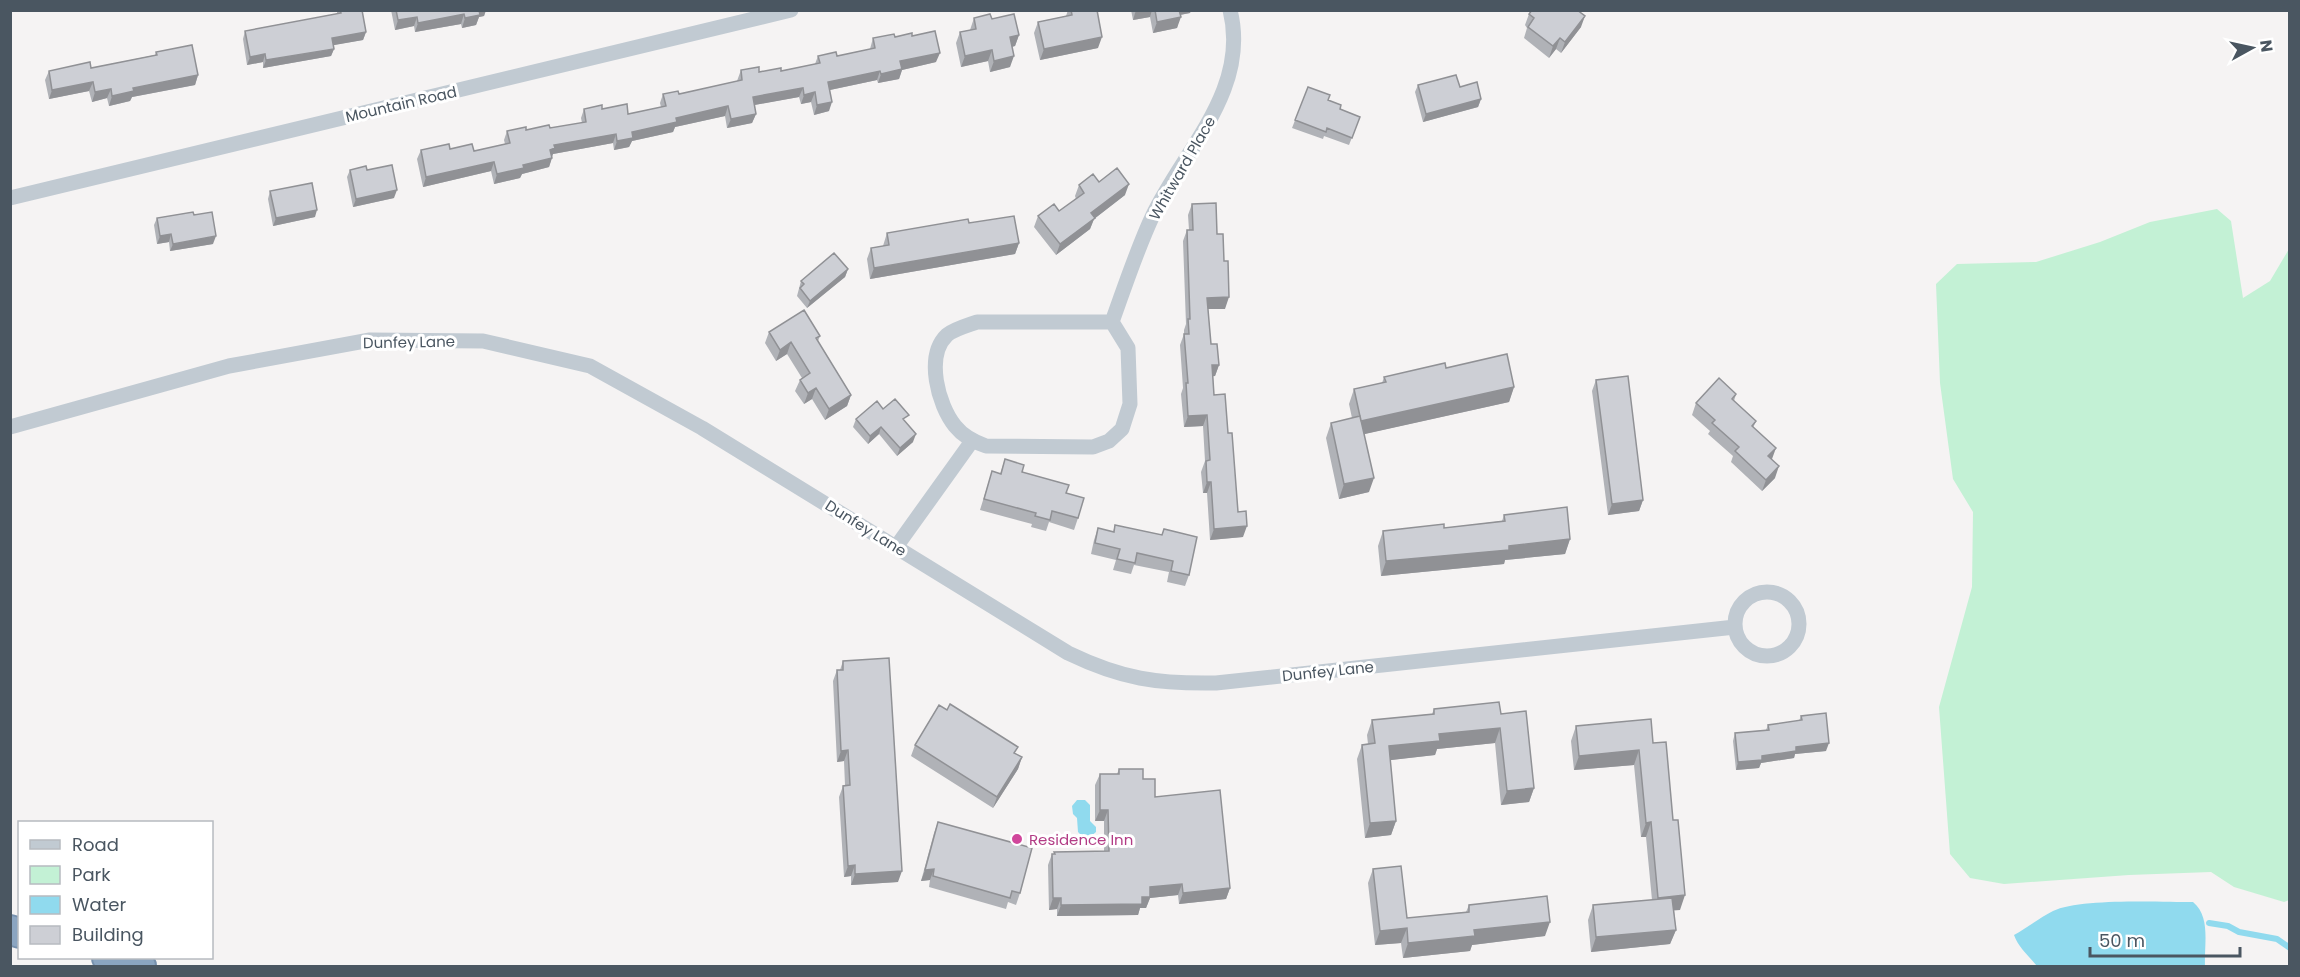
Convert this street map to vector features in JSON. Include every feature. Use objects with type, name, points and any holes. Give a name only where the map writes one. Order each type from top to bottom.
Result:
[{"type":"highway","points":[[115,959],[141,966]]},
{"type":"street","name":"Mountain Road","points":[[10,198],[791,10]]},
{"type":"street","name":"Whitward Place","points":[[1112,322],[1153,215],[1221,102],[1233,64],[1230,10]]},
{"type":"street","points":[[977,322],[1112,322],[1128,348],[1130,404],[1122,429],[1108,441],[1093,447],[986,446],[972,441],[954,426],[937,392],[936,353],[948,334],[977,322]]},
{"type":"street","name":"Dunfey Lane","points":[[10,428],[229,366],[370,340],[483,342],[590,366],[702,428],[1068,653],[1115,673],[1172,684],[1216,683],[1735,627]]},
{"type":"street","points":[[896,547],[972,441]]},
{"type":"street","points":[[1766,591],[1786,598],[1798,615],[1797,636],[1783,652],[1773,656],[1752,653],[1738,637],[1735,627],[1735,616],[1739,607],[1756,593],[1766,591]]},
{"type":"green space","points":[[2217,209],[2231,221],[2243,298],[2270,281],[2289,249],[2289,900],[2284,902],[2234,887],[2211,872],[2004,884],[1970,878],[1950,854],[1939,707],[1972,587],[1973,512],[1953,479],[1940,383],[1936,284],[1957,264],[2036,262],[2100,242],[2150,222]]},
{"type":"water","points":[[1077,800],[1085,800],[1090,805],[1090,821],[1096,827],[1096,832],[1090,837],[1083,837],[1078,832],[1077,818],[1073,814],[1072,806]]},
{"type":"water","points":[[2193,902],[2199,908],[2204,923],[2205,966],[2037,966],[2014,935],[2048,913],[2081,904]]},
{"type":"building","points":[[340,10],[362,10],[366,32],[332,38],[334,49],[266,60],[265,54],[250,57],[245,31],[341,13]]},
{"type":"building","points":[[396,10],[479,10],[480,15],[465,18],[464,14],[418,23],[417,17],[398,20]]},
{"type":"building","points":[[1071,10],[1097,10],[1102,37],[1044,49],[1038,22],[1072,15]]},
{"type":"building","points":[[1155,10],[1179,10],[1181,17],[1157,22]]},
{"type":"building","points":[[1532,10],[1577,10],[1585,16],[1565,42],[1560,38],[1553,46],[1528,27],[1534,18],[1529,14]]},
{"type":"building","points":[[990,14],[992,19],[1014,14],[1019,35],[1010,37],[1014,56],[994,61],[992,50],[965,56],[960,32],[976,29],[974,18]]},
{"type":"building","points":[[935,31],[940,53],[900,61],[902,69],[881,74],[880,71],[828,82],[832,102],[817,105],[815,92],[804,95],[803,88],[753,97],[756,114],[731,119],[728,106],[676,118],[677,122],[632,132],[633,138],[617,141],[616,134],[554,145],[555,148],[550,150],[552,158],[523,165],[524,168],[497,174],[494,162],[426,177],[421,150],[449,144],[450,149],[472,144],[474,151],[510,143],[507,131],[549,125],[550,128],[586,122],[584,109],[602,105],[602,109],[627,104],[628,114],[666,106],[663,94],[678,91],[679,94],[742,80],[741,70],[759,67],[759,72],[781,68],[781,71],[820,63],[818,56],[836,52],[837,56],[875,48],[873,38],[894,34],[895,37],[912,33],[912,36]]},
{"type":"building","points":[[192,45],[198,75],[133,88],[134,91],[112,96],[111,89],[95,92],[93,82],[52,90],[49,71],[90,62],[91,68],[157,55],[156,52]]},
{"type":"building","points":[[1456,75],[1460,87],[1477,82],[1481,99],[1426,114],[1418,85]]},
{"type":"building","points":[[1308,87],[1330,95],[1328,100],[1341,105],[1340,109],[1360,117],[1352,138],[1327,128],[1326,132],[1295,120]]},
{"type":"building","points":[[392,165],[397,190],[356,199],[350,170],[366,166],[367,170]]},
{"type":"building","points":[[1117,168],[1129,184],[1091,213],[1095,218],[1060,244],[1038,216],[1054,204],[1059,211],[1084,193],[1079,185],[1093,174],[1099,182]]},
{"type":"building","points":[[312,183],[317,210],[276,218],[270,191]]},
{"type":"building","points":[[1216,203],[1217,234],[1223,234],[1224,261],[1228,261],[1229,297],[1207,298],[1211,344],[1217,344],[1219,365],[1212,365],[1214,395],[1225,394],[1228,433],[1232,433],[1238,512],[1246,511],[1247,526],[1214,529],[1211,482],[1207,482],[1206,461],[1210,460],[1207,415],[1188,416],[1184,334],[1189,334],[1188,319],[1190,319],[1187,230],[1193,230],[1192,204]]},
{"type":"building","points":[[193,212],[194,215],[212,212],[216,236],[173,244],[171,234],[160,236],[157,218]]},
{"type":"building","points":[[1014,216],[1019,243],[874,268],[871,248],[889,245],[887,233],[968,219],[969,223]]},
{"type":"building","points":[[834,253],[848,269],[810,301],[800,288],[804,284],[801,281]]},
{"type":"building","points":[[804,310],[820,336],[816,338],[851,395],[829,409],[816,388],[808,393],[800,380],[810,373],[791,342],[780,350],[769,332]]},
{"type":"building","points":[[1507,354],[1514,387],[1361,421],[1354,389],[1386,382],[1384,377],[1445,363],[1446,368]]},
{"type":"building","points":[[1628,376],[1643,500],[1612,504],[1596,380]]},
{"type":"building","points":[[1719,378],[1736,394],[1732,399],[1756,421],[1752,426],[1776,448],[1768,456],[1779,466],[1766,480],[1735,451],[1739,447],[1712,423],[1715,420],[1696,403]]},
{"type":"building","points":[[895,399],[909,415],[903,419],[916,434],[900,448],[881,427],[870,436],[856,419],[877,401],[883,409]]},
{"type":"building","points":[[1360,416],[1374,478],[1344,484],[1331,423]]},
{"type":"building","points":[[1005,459],[1024,465],[1022,472],[1069,485],[1066,493],[1084,498],[1078,518],[1052,511],[1050,520],[1035,516],[1036,513],[984,499],[992,471],[1001,474]]},
{"type":"building","points":[[1567,507],[1570,539],[1509,546],[1509,550],[1386,561],[1383,531],[1444,524],[1444,528],[1505,521],[1504,515]]},
{"type":"building","points":[[1115,525],[1162,535],[1164,529],[1197,537],[1189,575],[1171,571],[1173,561],[1137,553],[1135,563],[1117,559],[1120,549],[1095,543],[1098,528],[1114,532]]},
{"type":"building","points":[[889,658],[902,871],[855,874],[855,865],[848,866],[843,786],[850,785],[848,750],[841,751],[837,670],[843,670],[843,661]]},
{"type":"building","points":[[1499,702],[1501,714],[1526,711],[1534,788],[1507,791],[1500,728],[1439,734],[1440,741],[1389,746],[1396,821],[1370,823],[1362,745],[1375,743],[1372,720],[1434,714],[1434,709]]},
{"type":"building","points":[[950,704],[1018,747],[1014,753],[1022,757],[997,797],[915,745],[939,705],[947,710]]},
{"type":"building","points":[[1826,713],[1829,743],[1796,747],[1796,751],[1762,756],[1762,760],[1738,762],[1735,733],[1769,730],[1768,725],[1802,720],[1801,716]]},
{"type":"building","points":[[1651,719],[1653,743],[1666,742],[1673,820],[1678,820],[1685,895],[1658,898],[1651,822],[1646,823],[1639,750],[1579,756],[1576,726]]},
{"type":"building","points":[[1119,769],[1143,769],[1143,779],[1155,779],[1155,797],[1220,790],[1230,888],[1183,893],[1182,884],[1150,887],[1150,897],[1142,897],[1142,904],[1061,905],[1061,898],[1053,898],[1052,854],[1055,854],[1054,852],[1109,851],[1108,810],[1100,810],[1100,774],[1119,774]]},
{"type":"building","points":[[938,822],[1032,848],[1020,893],[1012,891],[1010,898],[933,876],[934,869],[925,870]]},
{"type":"building","points":[[1401,866],[1407,918],[1469,912],[1469,905],[1547,896],[1550,922],[1474,930],[1475,936],[1408,943],[1407,928],[1380,931],[1373,869]]},
{"type":"building","points":[[1672,898],[1676,930],[1596,937],[1593,905]]},
{"type":"waterway","points":[[2209,923],[2228,926],[2239,932],[2277,939],[2290,948]]},
{"type":"place","name":"Residence Inn","points":[[1017,839]]}]
